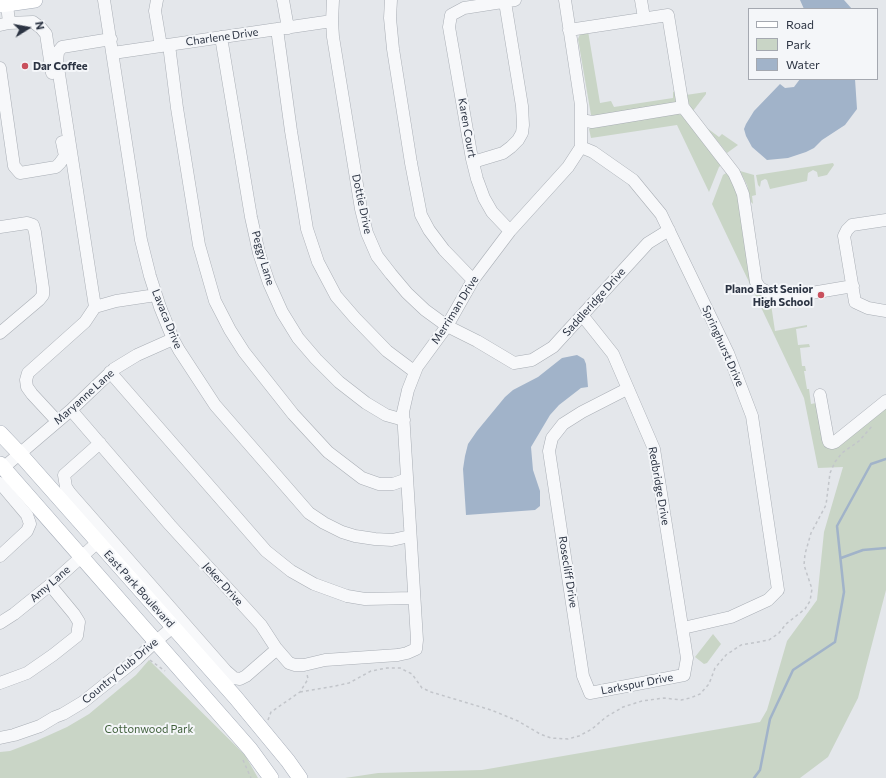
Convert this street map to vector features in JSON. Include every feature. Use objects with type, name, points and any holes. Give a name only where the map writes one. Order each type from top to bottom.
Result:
[{"type":"main road","points":[[4,3],[35,0]]},
{"type":"main road","name":"East Park Boulevard","points":[[0,433],[236,698],[276,746],[300,778]]},
{"type":"main road","name":"East Park Boulevard","points":[[2,466],[250,749],[271,778]]},
{"type":"street","name":"Lavaca Drive","points":[[104,0],[141,240],[156,295],[173,339],[195,376],[215,405],[310,513],[324,524],[355,536],[392,540],[410,536]]},
{"type":"street","points":[[157,0],[155,11],[165,46],[177,108],[199,245],[215,301],[230,330],[244,352],[293,414],[328,452],[362,478],[379,484],[393,484],[407,479]]},
{"type":"street","points":[[283,0],[282,28],[291,131],[307,229],[318,262],[336,296],[355,318],[387,352],[415,372]]},
{"type":"street","name":"Dottie Drive","points":[[333,0],[332,22],[361,209],[377,256],[408,293],[426,310],[447,326],[477,341],[514,363]]},
{"type":"street","points":[[391,0],[390,18],[393,49],[411,163],[421,215],[429,230],[444,250],[473,280]]},
{"type":"street","name":"Merriman Drive","points":[[416,649],[417,640],[403,412],[408,390],[417,367],[447,326],[473,280],[510,231],[568,167],[580,147],[581,104],[565,0]]},
{"type":"street","points":[[641,0],[644,18]]},
{"type":"street","points":[[473,162],[503,153],[518,140],[522,133],[522,106],[510,1]]},
{"type":"street","name":"Karen Court","points":[[510,1],[464,8],[451,15],[449,27],[477,179],[484,198],[492,212],[510,231]]},
{"type":"street","points":[[0,68],[3,117],[14,166],[20,173],[56,167],[60,164],[64,156],[46,34],[33,22],[5,24],[4,3]]},
{"type":"street","points":[[569,30],[668,14],[683,107],[734,173],[739,184],[743,194],[756,282],[760,288],[782,298],[806,298],[853,286]]},
{"type":"street","name":"Charlene Drive","points":[[113,54],[282,28],[332,22]]},
{"type":"street","name":"Peggy Lane","points":[[221,37],[251,217],[259,253],[269,282],[282,312],[298,338],[316,359],[340,382],[386,415],[404,420]]},
{"type":"street","points":[[95,307],[57,61],[58,52],[62,46],[111,39]]},
{"type":"street","points":[[581,120],[592,122],[683,107]]},
{"type":"street","name":"Springhurst Drive","points":[[580,147],[593,152],[633,180],[661,214],[728,353],[752,416],[778,590],[768,600],[731,617],[683,628]]},
{"type":"street","points":[[886,220],[852,225],[844,236],[855,302],[868,308],[886,311]]},
{"type":"street","points":[[0,228],[27,223],[33,225],[36,232],[43,288],[43,295],[39,300],[0,333]]},
{"type":"street","name":"Saddleridge Drive","points":[[514,363],[532,360],[553,347],[648,243],[669,230]]},
{"type":"street","points":[[57,421],[27,387],[26,380],[28,373],[85,322],[95,307],[116,301],[156,295]]},
{"type":"street","name":"Redbridge Drive","points":[[582,315],[613,354],[654,449],[683,628],[686,658],[684,675]]},
{"type":"street","name":"Maryanne Lane","points":[[2,466],[20,454],[71,410],[110,372],[125,361],[173,339]]},
{"type":"street","points":[[110,372],[266,551],[291,571],[314,584],[347,596],[365,599],[414,598]]},
{"type":"street","name":"Rosecliff Drive","points":[[590,693],[584,676],[549,451],[552,438],[563,424],[582,412],[627,389]]},
{"type":"street","points":[[820,394],[828,439],[829,442],[832,443],[886,401]]},
{"type":"street","name":"Jeker Drive","points":[[71,410],[180,536],[261,625],[277,649],[289,663],[295,665],[325,660],[398,655],[407,654],[416,649]]},
{"type":"street","points":[[100,443],[64,475],[66,487],[70,493],[234,678],[246,676],[277,649]]},
{"type":"street","points":[[0,483],[27,515],[30,524],[27,531],[0,556]]},
{"type":"street","name":"Amy Lane","points":[[0,623],[14,614],[50,585],[98,542]]},
{"type":"street","points":[[0,683],[27,673],[53,656],[77,636],[79,622],[50,585]]},
{"type":"street","name":"Country Club Drive","points":[[0,738],[40,726],[83,702],[137,659],[173,627]]},
{"type":"street","name":"Larkspur Drive","points":[[590,693],[684,675]]},
{"type":"path","points":[[300,692],[348,683],[371,671],[387,668],[400,668],[412,674],[422,688],[491,710],[518,721],[540,734],[551,738],[568,738],[579,736],[592,729],[606,717],[623,707],[642,701],[664,698],[681,700],[700,694],[709,684],[716,668],[726,655],[741,645],[769,640],[779,633],[786,624],[805,609],[810,600],[812,589],[804,565],[805,554],[812,533],[826,505],[830,473],[835,462],[842,454],[859,441],[874,424]]},
{"type":"path","points":[[267,724],[271,712],[300,692],[308,679],[306,664]]},
{"type":"green space","points":[[588,31],[600,103],[611,101],[614,107],[673,98],[673,92],[675,91],[677,102],[593,116],[591,115],[578,39],[580,34]]},
{"type":"green space","points":[[706,92],[706,94],[693,111],[686,95]]},
{"type":"green space","points":[[676,113],[684,116],[723,164],[719,167],[709,192],[677,125],[591,138],[589,129],[593,127]]},
{"type":"green space","points":[[707,128],[719,137],[722,134],[738,145],[727,153]]},
{"type":"green space","points":[[833,163],[834,165],[827,175],[818,177],[817,172],[813,170],[808,173],[807,181],[770,189],[767,180],[765,179],[761,181],[760,187],[758,185],[756,175]]},
{"type":"green space","points":[[729,171],[736,186],[751,273],[776,301],[776,303],[771,304],[775,331],[807,325],[807,327],[796,329],[798,345],[809,344],[810,347],[800,348],[802,366],[805,366],[806,371],[804,371],[807,389],[809,389],[811,404],[816,403],[825,443],[886,407],[886,590],[858,698],[828,757],[800,778],[345,778],[378,773],[482,770],[760,722],[767,710],[787,641],[817,600],[824,532],[843,467],[818,468],[804,398],[712,204],[723,175]]},
{"type":"green space","points":[[740,171],[754,175],[756,195],[752,196],[753,204],[751,202],[747,185]]},
{"type":"green space","points":[[713,634],[721,644],[707,663],[704,664],[695,657]]},
{"type":"green space","name":"Cottonwood Park","points":[[149,660],[245,755],[258,778],[0,778],[0,752],[10,751],[36,741],[67,727],[89,714],[136,675]]},
{"type":"water","points":[[800,0],[844,0],[851,8],[804,8]]},
{"type":"water","points":[[799,80],[855,80],[857,109],[845,125],[822,140],[814,148],[788,158],[767,160],[752,147],[744,129],[754,111],[780,84],[785,88],[794,87]]},
{"type":"water","points":[[577,355],[584,359],[586,364],[588,387],[581,388],[559,405],[550,415],[531,447],[533,470],[540,491],[540,506],[535,510],[466,515],[463,469],[468,444],[477,431],[505,397],[513,390],[538,377],[562,358]]},
{"type":"waterway","points":[[754,778],[760,770],[770,719],[793,670],[835,642],[844,592],[837,526],[871,464],[886,459]]},
{"type":"waterway","points":[[841,558],[863,550],[886,548]]},
{"type":"place","name":"Dar Coffee","points":[[25,66]]},
{"type":"place","name":"Plano East Senior High School","points":[[821,295]]}]
